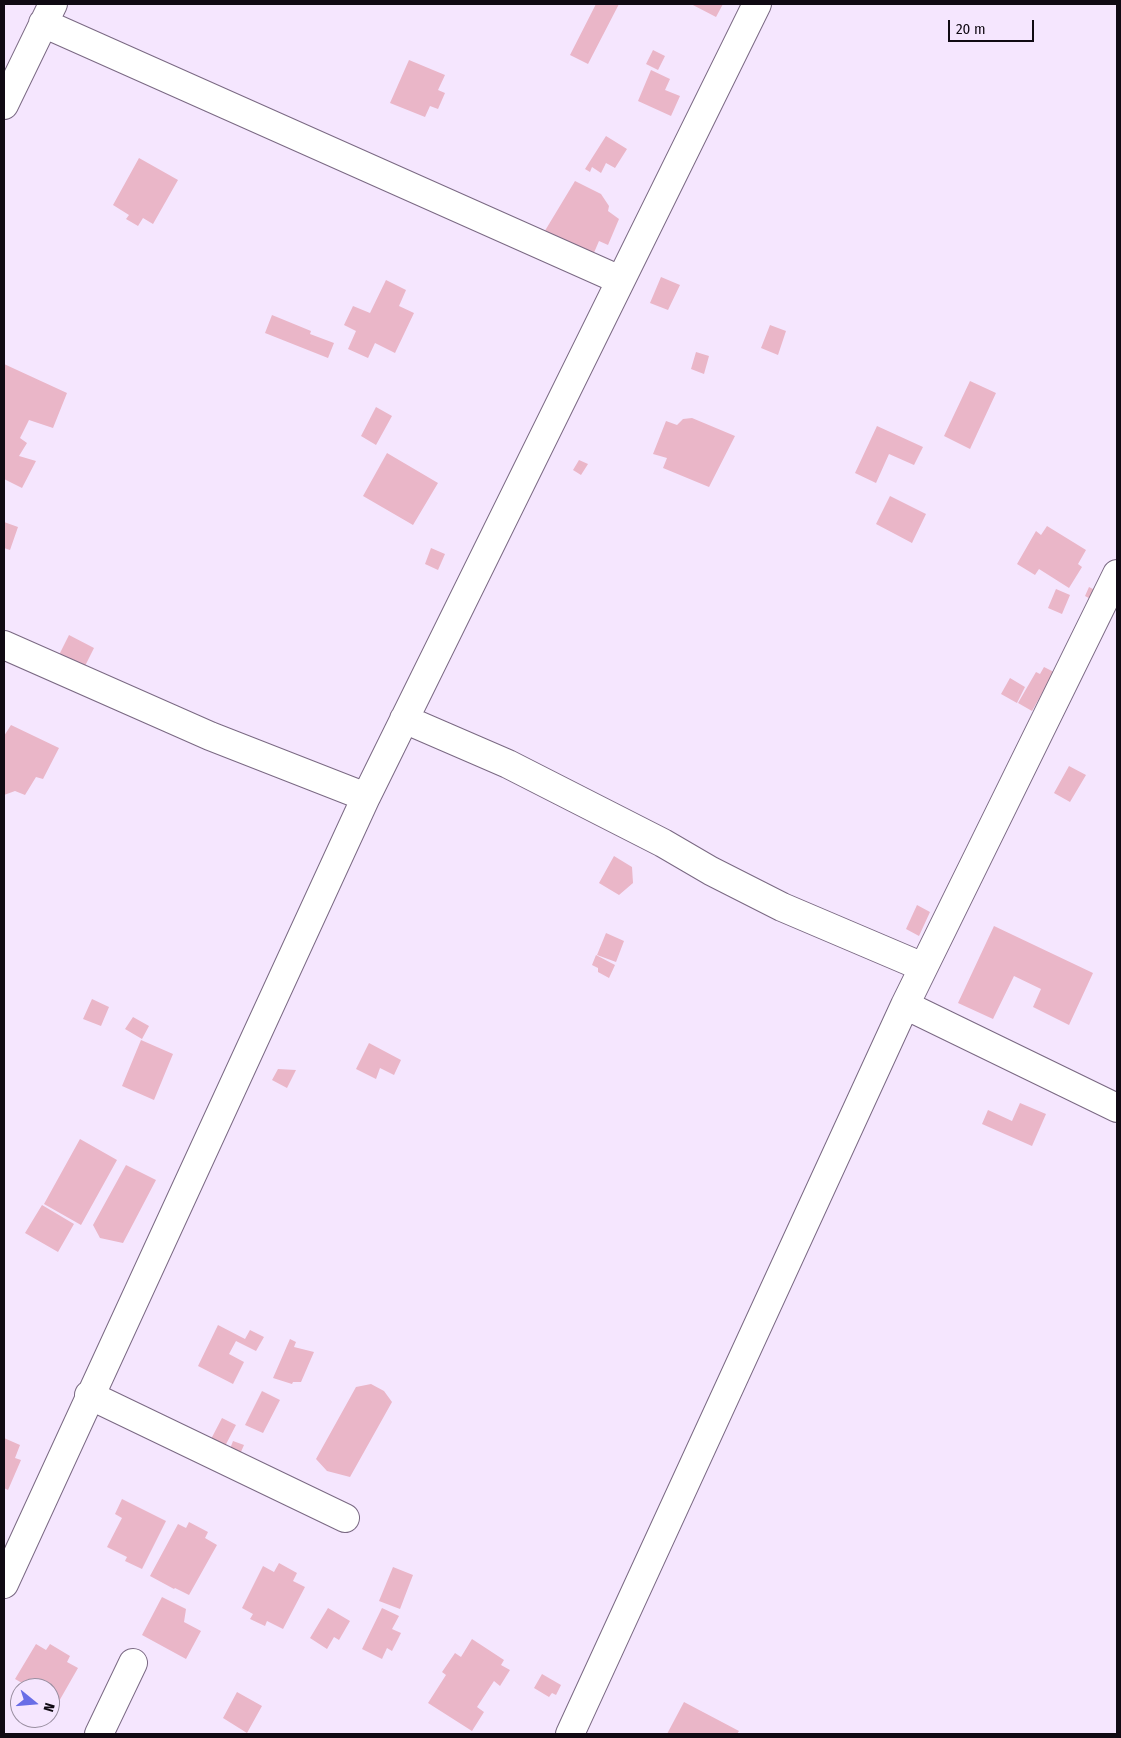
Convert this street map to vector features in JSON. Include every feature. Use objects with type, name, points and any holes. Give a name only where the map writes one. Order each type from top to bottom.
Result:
[{"type":"street","points":[[4,1584],[366,797],[757,4]]},
{"type":"street","points":[[4,105],[48,14],[620,280]]},
{"type":"street","points":[[570,1734],[905,1005],[1117,574]]},
{"type":"street","points":[[4,645],[210,736],[366,797]]},
{"type":"street","points":[[404,719],[508,764],[663,843],[711,871],[782,907],[923,967]]},
{"type":"street","points":[[905,1005],[1117,1108]]},
{"type":"street","points":[[89,1396],[344,1518]]},
{"type":"street","points":[[99,1734],[133,1663]]},
{"type":"building","points":[[596,4],[619,4],[588,64],[570,55]]},
{"type":"building","points":[[691,4],[723,4],[716,17]]},
{"type":"building","points":[[653,50],[665,56],[658,70],[646,64]]},
{"type":"building","points":[[409,60],[445,75],[438,90],[445,93],[438,109],[430,106],[425,117],[390,103]]},
{"type":"building","points":[[651,70],[670,79],[665,90],[680,96],[671,116],[638,101]]},
{"type":"building","points":[[606,136],[627,149],[615,168],[606,163],[601,173],[592,167],[590,172],[585,169]]},
{"type":"building","points":[[139,158],[178,180],[153,224],[143,218],[138,226],[126,219],[129,215],[113,205]]},
{"type":"building","points":[[575,181],[601,194],[609,206],[608,211],[619,219],[608,245],[599,241],[590,262],[543,234]]},
{"type":"building","points":[[661,277],[680,285],[668,310],[650,303]]},
{"type":"building","points":[[386,280],[406,290],[399,306],[414,313],[395,353],[375,343],[368,358],[348,349],[356,331],[344,325],[353,306],[370,313]]},
{"type":"building","points":[[272,315],[311,331],[310,334],[334,343],[328,358],[265,333]]},
{"type":"building","points":[[770,325],[786,331],[778,355],[761,348]]},
{"type":"building","points":[[696,352],[709,356],[704,374],[691,369]]},
{"type":"building","points":[[4,364],[67,393],[53,428],[29,420],[20,438],[27,443],[19,456],[36,461],[22,488],[4,479]]},
{"type":"building","points":[[970,381],[996,393],[970,449],[944,436]]},
{"type":"building","points":[[376,407],[392,416],[376,445],[361,436]]},
{"type":"building","points":[[692,418],[735,436],[709,487],[663,468],[667,458],[653,454],[666,421],[677,425],[683,419]]},
{"type":"building","points":[[877,426],[923,447],[914,465],[889,454],[876,483],[855,473]]},
{"type":"building","points":[[387,453],[438,483],[413,525],[363,496]]},
{"type":"building","points":[[579,460],[588,464],[581,475],[573,470]]},
{"type":"building","points":[[890,496],[926,514],[912,543],[876,524]]},
{"type":"building","points":[[4,522],[18,527],[10,550],[4,548]]},
{"type":"building","points":[[1047,526],[1086,550],[1078,564],[1082,567],[1069,588],[1039,569],[1035,575],[1017,564],[1036,531],[1041,535]]},
{"type":"building","points":[[431,548],[445,554],[438,570],[425,564]]},
{"type":"building","points":[[1089,587],[1103,594],[1098,603],[1085,596]]},
{"type":"building","points":[[1056,589],[1070,595],[1062,614],[1048,608]]},
{"type":"building","points":[[69,635],[94,648],[82,672],[57,659]]},
{"type":"building","points":[[1044,667],[1054,672],[1032,711],[1018,703],[1036,672],[1040,674]]},
{"type":"building","points":[[1010,678],[1025,687],[1017,703],[1001,694]]},
{"type":"building","points":[[11,725],[59,748],[43,779],[36,777],[25,795],[15,791],[4,795],[4,736]]},
{"type":"building","points":[[1069,766],[1086,775],[1070,802],[1054,793]]},
{"type":"building","points":[[614,856],[632,867],[633,883],[619,895],[599,883]]},
{"type":"building","points":[[917,905],[930,912],[919,936],[906,929]]},
{"type":"building","points":[[994,926],[1093,973],[1069,1025],[1033,1007],[1041,989],[1014,976],[993,1019],[958,1003]]},
{"type":"building","points":[[606,933],[624,941],[616,962],[597,955]]},
{"type":"building","points":[[596,955],[615,965],[609,978],[598,972],[598,968],[592,965]]},
{"type":"building","points":[[92,999],[109,1007],[101,1026],[83,1019]]},
{"type":"building","points":[[133,1017],[149,1026],[142,1039],[125,1029]]},
{"type":"building","points":[[141,1040],[173,1054],[154,1100],[122,1086]]},
{"type":"building","points":[[369,1043],[401,1060],[394,1075],[380,1068],[376,1079],[356,1069]]},
{"type":"building","points":[[278,1069],[296,1070],[287,1088],[272,1080]]},
{"type":"building","points":[[1020,1103],[1046,1114],[1032,1146],[982,1124],[988,1110],[1012,1121]]},
{"type":"building","points":[[80,1139],[117,1160],[81,1225],[44,1204]]},
{"type":"building","points":[[126,1165],[156,1180],[123,1243],[100,1238],[93,1225]]},
{"type":"building","points":[[42,1205],[74,1224],[58,1252],[25,1233]]},
{"type":"building","points":[[218,1325],[245,1339],[250,1330],[264,1337],[256,1351],[236,1341],[229,1354],[244,1362],[233,1384],[198,1366]]},
{"type":"building","points":[[290,1339],[296,1342],[294,1347],[314,1352],[301,1382],[293,1382],[292,1384],[273,1378]]},
{"type":"building","points":[[371,1384],[384,1391],[392,1402],[350,1477],[327,1471],[316,1459],[356,1387]]},
{"type":"building","points":[[262,1391],[280,1400],[263,1433],[245,1425]]},
{"type":"building","points":[[222,1418],[236,1425],[224,1448],[210,1441]]},
{"type":"building","points":[[4,1438],[20,1445],[15,1458],[21,1460],[8,1490],[4,1488]]},
{"type":"building","points":[[233,1441],[244,1445],[240,1454],[230,1449]]},
{"type":"building","points":[[122,1499],[166,1521],[142,1569],[125,1561],[127,1557],[107,1547],[122,1518],[115,1514]]},
{"type":"building","points":[[189,1522],[208,1532],[205,1538],[217,1545],[189,1595],[150,1576],[178,1524],[186,1528]]},
{"type":"building","points":[[279,1563],[297,1573],[293,1581],[305,1587],[283,1629],[267,1621],[265,1626],[250,1619],[253,1614],[242,1608],[263,1566],[274,1572]]},
{"type":"building","points":[[393,1567],[413,1575],[400,1609],[379,1601]]},
{"type":"building","points":[[162,1597],[186,1609],[184,1622],[201,1631],[186,1659],[142,1635]]},
{"type":"building","points":[[328,1608],[350,1621],[339,1640],[334,1637],[327,1649],[310,1638]]},
{"type":"building","points":[[382,1608],[399,1616],[392,1629],[401,1633],[392,1651],[387,1648],[382,1659],[362,1649]]},
{"type":"building","points":[[472,1639],[504,1660],[501,1665],[510,1670],[500,1686],[494,1681],[477,1707],[484,1712],[472,1731],[428,1703],[446,1675],[442,1672],[455,1653],[461,1657]]},
{"type":"building","points":[[36,1644],[46,1650],[50,1644],[70,1656],[67,1662],[78,1668],[60,1700],[60,1678],[16,1678]]},
{"type":"building","points":[[542,1674],[561,1685],[556,1695],[552,1693],[549,1697],[534,1688]]},
{"type":"building","points":[[237,1692],[262,1706],[247,1733],[223,1718]]},
{"type":"building","points":[[684,1702],[739,1731],[737,1734],[667,1734]]}]
